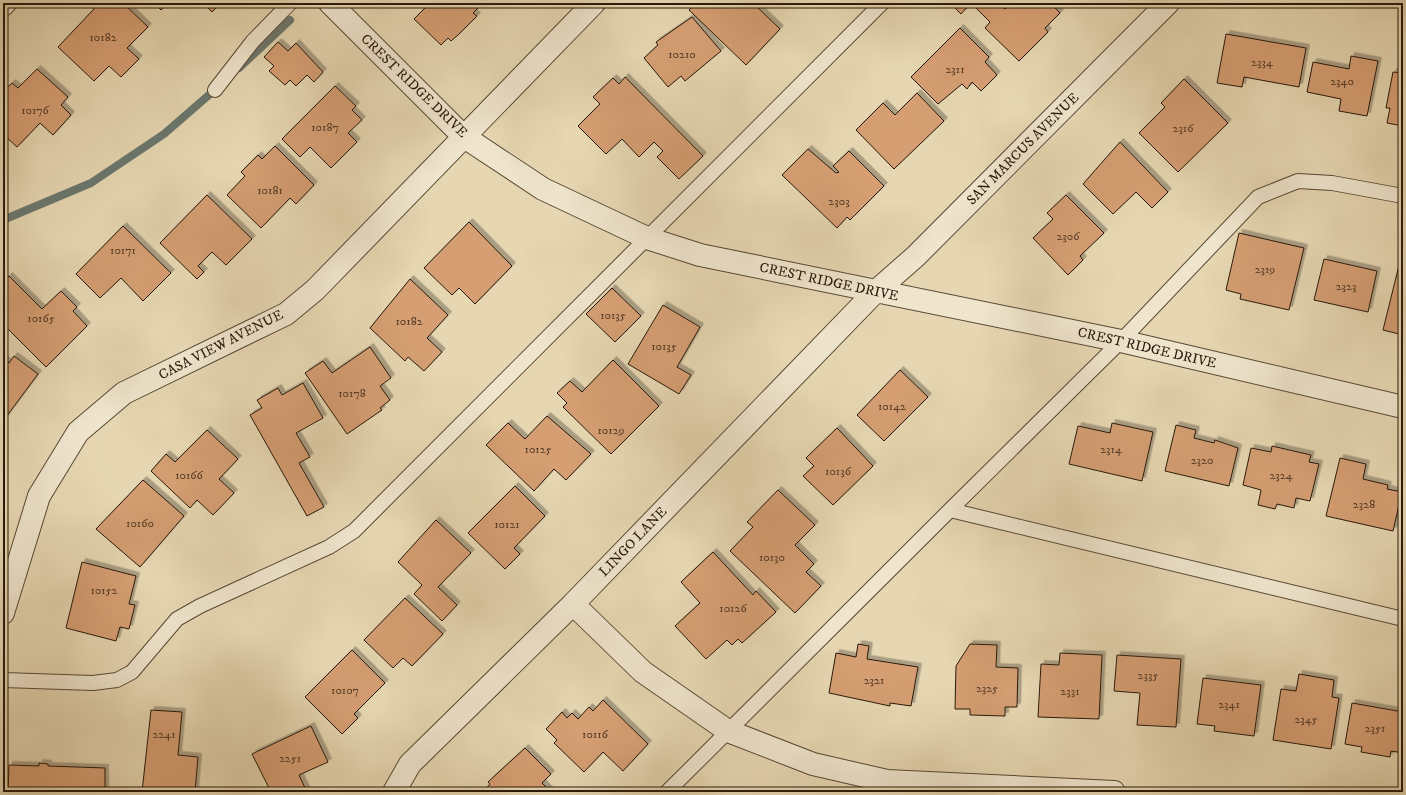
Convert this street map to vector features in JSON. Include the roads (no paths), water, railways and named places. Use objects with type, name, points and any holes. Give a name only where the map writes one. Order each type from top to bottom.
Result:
[{"type":"street","name":"CREST RIDGE DRIVE","points":[[330,3],[463,136],[543,189],[647,238],[700,255],[875,292],[1121,341],[1403,407]]},
{"type":"street","name":"CASA VIEW AVENUE","points":[[3,613],[38,496],[78,432],[124,393],[286,314],[315,290],[463,136],[594,3]]},
{"type":"street","name":"SAN MARCUS AVENUE","points":[[875,292],[916,256],[1168,3]]},
{"type":"street","name":"LINGO LANE","points":[[394,792],[410,764],[573,604],[875,292]]},
{"type":"street","points":[[573,604],[642,672],[728,731],[813,764],[887,781],[1114,792]]},
{"type":"lane","points":[[215,90],[253,41],[290,3]]},
{"type":"lane","points":[[3,680],[93,683],[117,680],[132,672],[177,619],[200,606],[329,547],[354,531],[882,3]]},
{"type":"lane","points":[[667,792],[1121,341],[1258,197],[1298,181],[1332,183],[1403,196]]},
{"type":"lane","points":[[950,510],[1403,619]]},
{"type":"waterway","points":[[239,68],[290,20]]},
{"type":"waterway","points":[[3,220],[91,183],[164,134],[217,88]]}]
